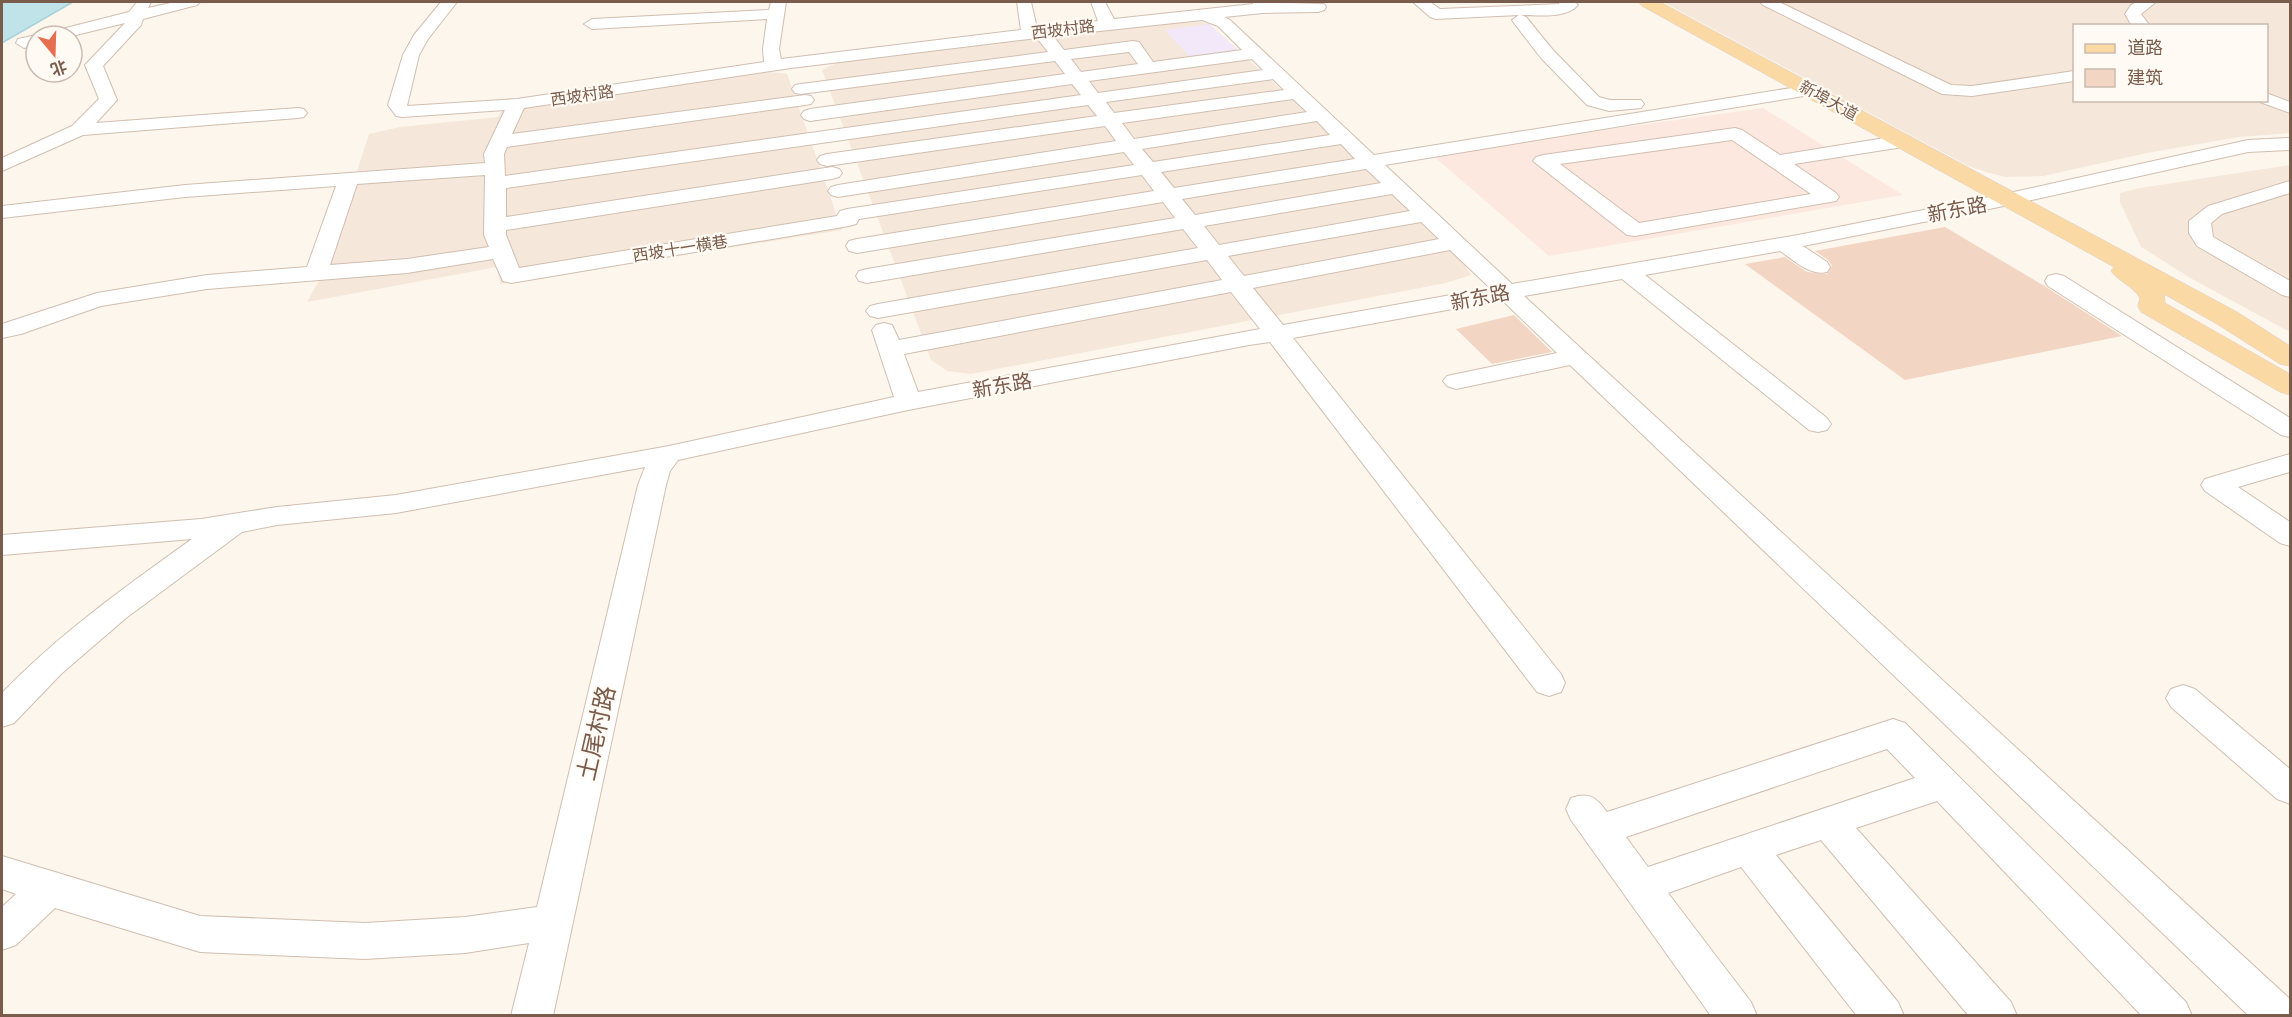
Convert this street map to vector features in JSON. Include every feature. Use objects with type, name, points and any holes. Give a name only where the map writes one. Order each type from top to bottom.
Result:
[{"type":"main road","name":"新埠大道","points":[[1648,2],[2227,318],[2290,358]]},
{"type":"main road","name":"新埠大道","points":[[2009,199],[2030,218],[2127,273],[2147,288],[2153,298],[2151,306]]},
{"type":"main road","points":[[2151,306],[2290,386]]},
{"type":"street","points":[[84,26],[139,9],[192,2]]},
{"type":"street","name":"西坡村路","points":[[449,2],[420,38],[411,55],[397,105],[402,112],[461,105],[517,104],[782,65],[1035,32],[1204,15],[1262,5],[1318,7]]},
{"type":"street","points":[[1024,2],[1035,32],[1059,55],[1549,683]]},
{"type":"street","points":[[1098,2],[1108,24]]},
{"type":"street","points":[[1421,2],[1436,14],[1455,15],[1562,9],[1570,5],[1566,2]]},
{"type":"street","points":[[1768,2],[1948,90],[1972,91],[2073,76]]},
{"type":"street","points":[[2140,24],[2134,19],[2133,14],[2148,2]]},
{"type":"street","points":[[592,24],[777,8],[771,49],[805,102],[848,218],[908,402]]},
{"type":"street","points":[[80,130],[108,100],[94,65],[135,22],[139,9]]},
{"type":"street","points":[[1204,15],[1224,24],[1575,357],[2279,1016]]},
{"type":"street","points":[[1520,20],[1547,54],[1593,102],[1609,106],[1699,94],[1754,90],[1810,90]]},
{"type":"street","points":[[805,102],[1059,55],[1133,45],[1149,68]]},
{"type":"street","points":[[499,141],[805,102],[1077,78],[1255,53]]},
{"type":"street","points":[[2,212],[185,192],[348,180],[495,176],[818,137],[1276,73]]},
{"type":"street","points":[[857,246],[1370,163],[1572,127],[1810,90]]},
{"type":"street","points":[[2273,90],[2290,108]]},
{"type":"street","points":[[496,225],[832,175],[1109,120],[1297,93]]},
{"type":"street","points":[[2,331],[97,300],[207,282],[407,266],[502,252],[495,235],[494,154],[517,104]]},
{"type":"street","points":[[2,165],[80,130],[298,113]]},
{"type":"street","points":[[832,175],[1130,146],[1321,116]]},
{"type":"street","points":[[1572,127],[1604,153]]},
{"type":"street","points":[[1736,134],[1777,161],[1829,197],[1635,230],[1543,161],[1736,134]]},
{"type":"street","name":"西坡十一横巷","points":[[502,252],[511,276],[848,218],[1345,138]]},
{"type":"street","points":[[1777,161],[1903,141]]},
{"type":"street","name":"新东路","points":[[2,545],[201,529],[277,516],[396,504],[669,454],[908,402],[1784,243],[2009,199],[2248,146],[2290,144]]},
{"type":"street","points":[[316,273],[348,180]]},
{"type":"street","points":[[867,276],[1396,187]]},
{"type":"street","points":[[2290,187],[2215,210],[2200,221],[2200,233],[2205,242],[2290,290]]},
{"type":"street","points":[[878,311],[1425,215]]},
{"type":"street","points":[[890,349],[1455,243]]},
{"type":"street","points":[[1784,243],[1819,267]]},
{"type":"street","points":[[1627,272],[1818,424]]},
{"type":"street","points":[[2056,281],[2290,429]]},
{"type":"street","points":[[2100,309],[2151,306]]},
{"type":"street","points":[[2186,363],[2232,353]]},
{"type":"street","points":[[1456,381],[1575,357]]},
{"type":"street","name":"土尾村路","points":[[532,1016],[652,484],[657,470],[669,454]]},
{"type":"street","points":[[2290,463],[2215,485],[2290,536]]},
{"type":"street","points":[[2,714],[49,665],[115,610],[235,524]]},
{"type":"street","points":[[2183,698],[2290,789]]},
{"type":"street","points":[[1736,1016],[1592,819],[1893,733],[2171,1016]]},
{"type":"street","points":[[1641,886],[1943,784]]},
{"type":"street","points":[[1828,822],[1996,1016]]},
{"type":"street","points":[[1749,848],[1883,1016]]},
{"type":"street","points":[[2,873],[200,934],[365,941],[465,935],[553,921]]},
{"type":"street","points":[[2,932],[49,889]]},
{"type":"shaded area","points":[[1663,2],[2290,2],[2290,133],[2239,137],[2147,153],[2043,176],[2006,177],[1968,166]]},
{"type":"shaded area","points":[[1184,18],[1209,24],[1337,140],[1462,260],[1471,275],[1446,283],[971,374],[947,371],[931,360],[822,70],[838,62]]},
{"type":"shaded area","points":[[1209,24],[1239,51],[1191,58],[1165,30]]},
{"type":"shaded area","points":[[769,72],[787,74],[842,230],[500,284],[497,267],[307,302],[325,270],[369,134],[400,127],[498,117],[504,107]]},
{"type":"shaded area","points":[[1763,108],[1903,195],[1549,256],[1431,154]]},
{"type":"shaded area","points":[[2290,165],[2290,332],[2192,279],[2141,247],[2120,202],[2120,193],[2140,188]]},
{"type":"water","points":[[2,2],[73,2],[35,24],[24,24],[24,30],[2,43]]},
{"type":"building","points":[[1945,227],[2046,287],[2122,336],[1905,380],[1745,264],[1785,257],[1807,272],[1827,274],[1832,266],[1828,260],[1815,251]]},
{"type":"building","points":[[1514,315],[1552,352],[1492,364],[1456,329]]}]
